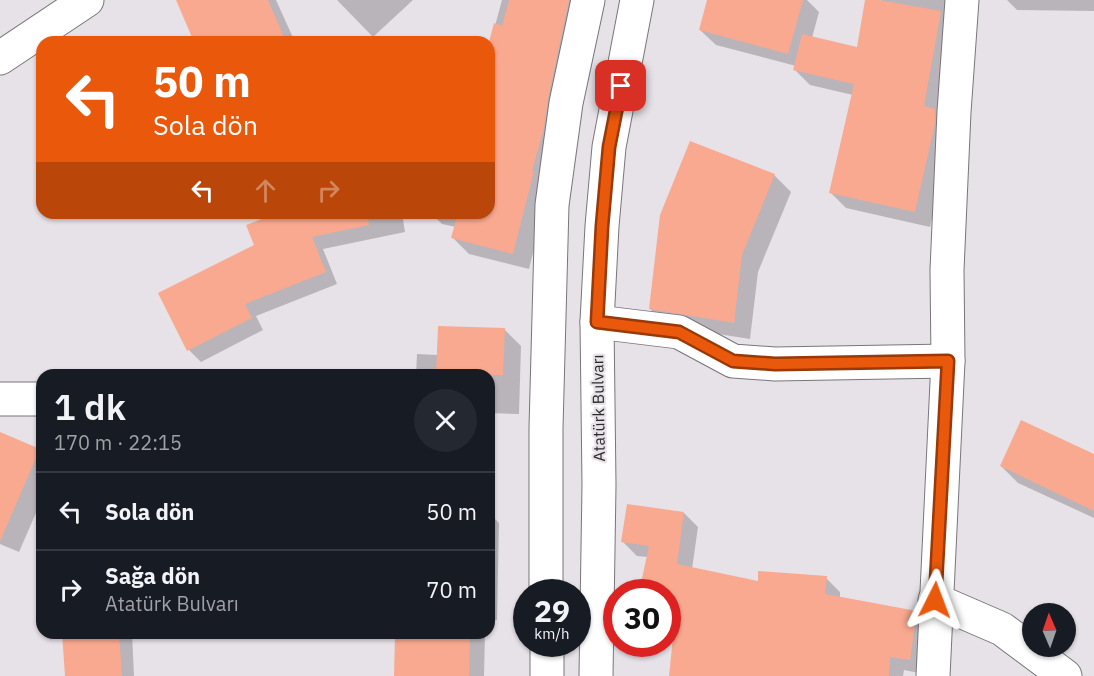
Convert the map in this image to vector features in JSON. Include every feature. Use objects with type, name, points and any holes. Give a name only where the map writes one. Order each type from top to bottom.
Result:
[{"type":"main road","points":[[0,58],[87,0]]},
{"type":"main road","points":[[546,579],[546,428],[552,205],[566,103],[588,0]]},
{"type":"main road","name":"Atatürk Bulvarı","points":[[596,676],[599,485],[597,322],[602,226],[609,147],[637,0]]},
{"type":"main road","points":[[933,676],[948,361],[948,270],[954,111],[962,0]]},
{"type":"main road","points":[[597,322],[679,332],[733,361],[775,364],[948,361]]},
{"type":"main road","points":[[0,399],[36,399]]},
{"type":"main road","points":[[935,600],[1002,629],[1065,676]]},
{"type":"main road","points":[[546,657],[547,676]]},
{"type":"building","points":[[176,0],[268,0],[283,36],[191,36]]},
{"type":"building","points":[[509,0],[569,0],[544,128],[513,254],[451,238],[456,219],[495,219],[495,36],[491,36],[494,23],[502,26]]},
{"type":"building","points":[[707,0],[803,0],[788,54],[699,30]]},
{"type":"building","points":[[865,0],[879,0],[941,11],[924,106],[935,109],[935,123],[915,212],[829,193],[854,84],[793,70],[802,34],[857,47]]},
{"type":"building","points":[[690,141],[775,174],[742,255],[734,323],[649,309],[660,215]]},
{"type":"building","points":[[262,219],[368,219],[369,225],[312,237],[326,272],[245,304],[252,318],[187,351],[158,293],[254,245],[246,225]]},
{"type":"building","points":[[438,326],[505,328],[503,375],[495,375],[495,369],[436,369]]},
{"type":"building","points":[[1021,420],[1094,454],[1094,511],[1000,466]]},
{"type":"building","points":[[0,432],[36,447],[36,458],[0,541]]},
{"type":"building","points":[[627,504],[684,512],[677,564],[758,581],[758,571],[827,576],[825,594],[917,611],[910,660],[890,657],[889,676],[669,676],[671,657],[681,657],[681,579],[642,579],[649,546],[621,542]]},
{"type":"building","points":[[62,639],[119,639],[122,676],[65,676]]},
{"type":"building","points":[[395,639],[470,639],[469,676],[394,676]]},
{"type":"route","points":[[621,86],[609,147],[597,322],[679,332],[733,361],[775,364],[948,361],[935,600]]}]
